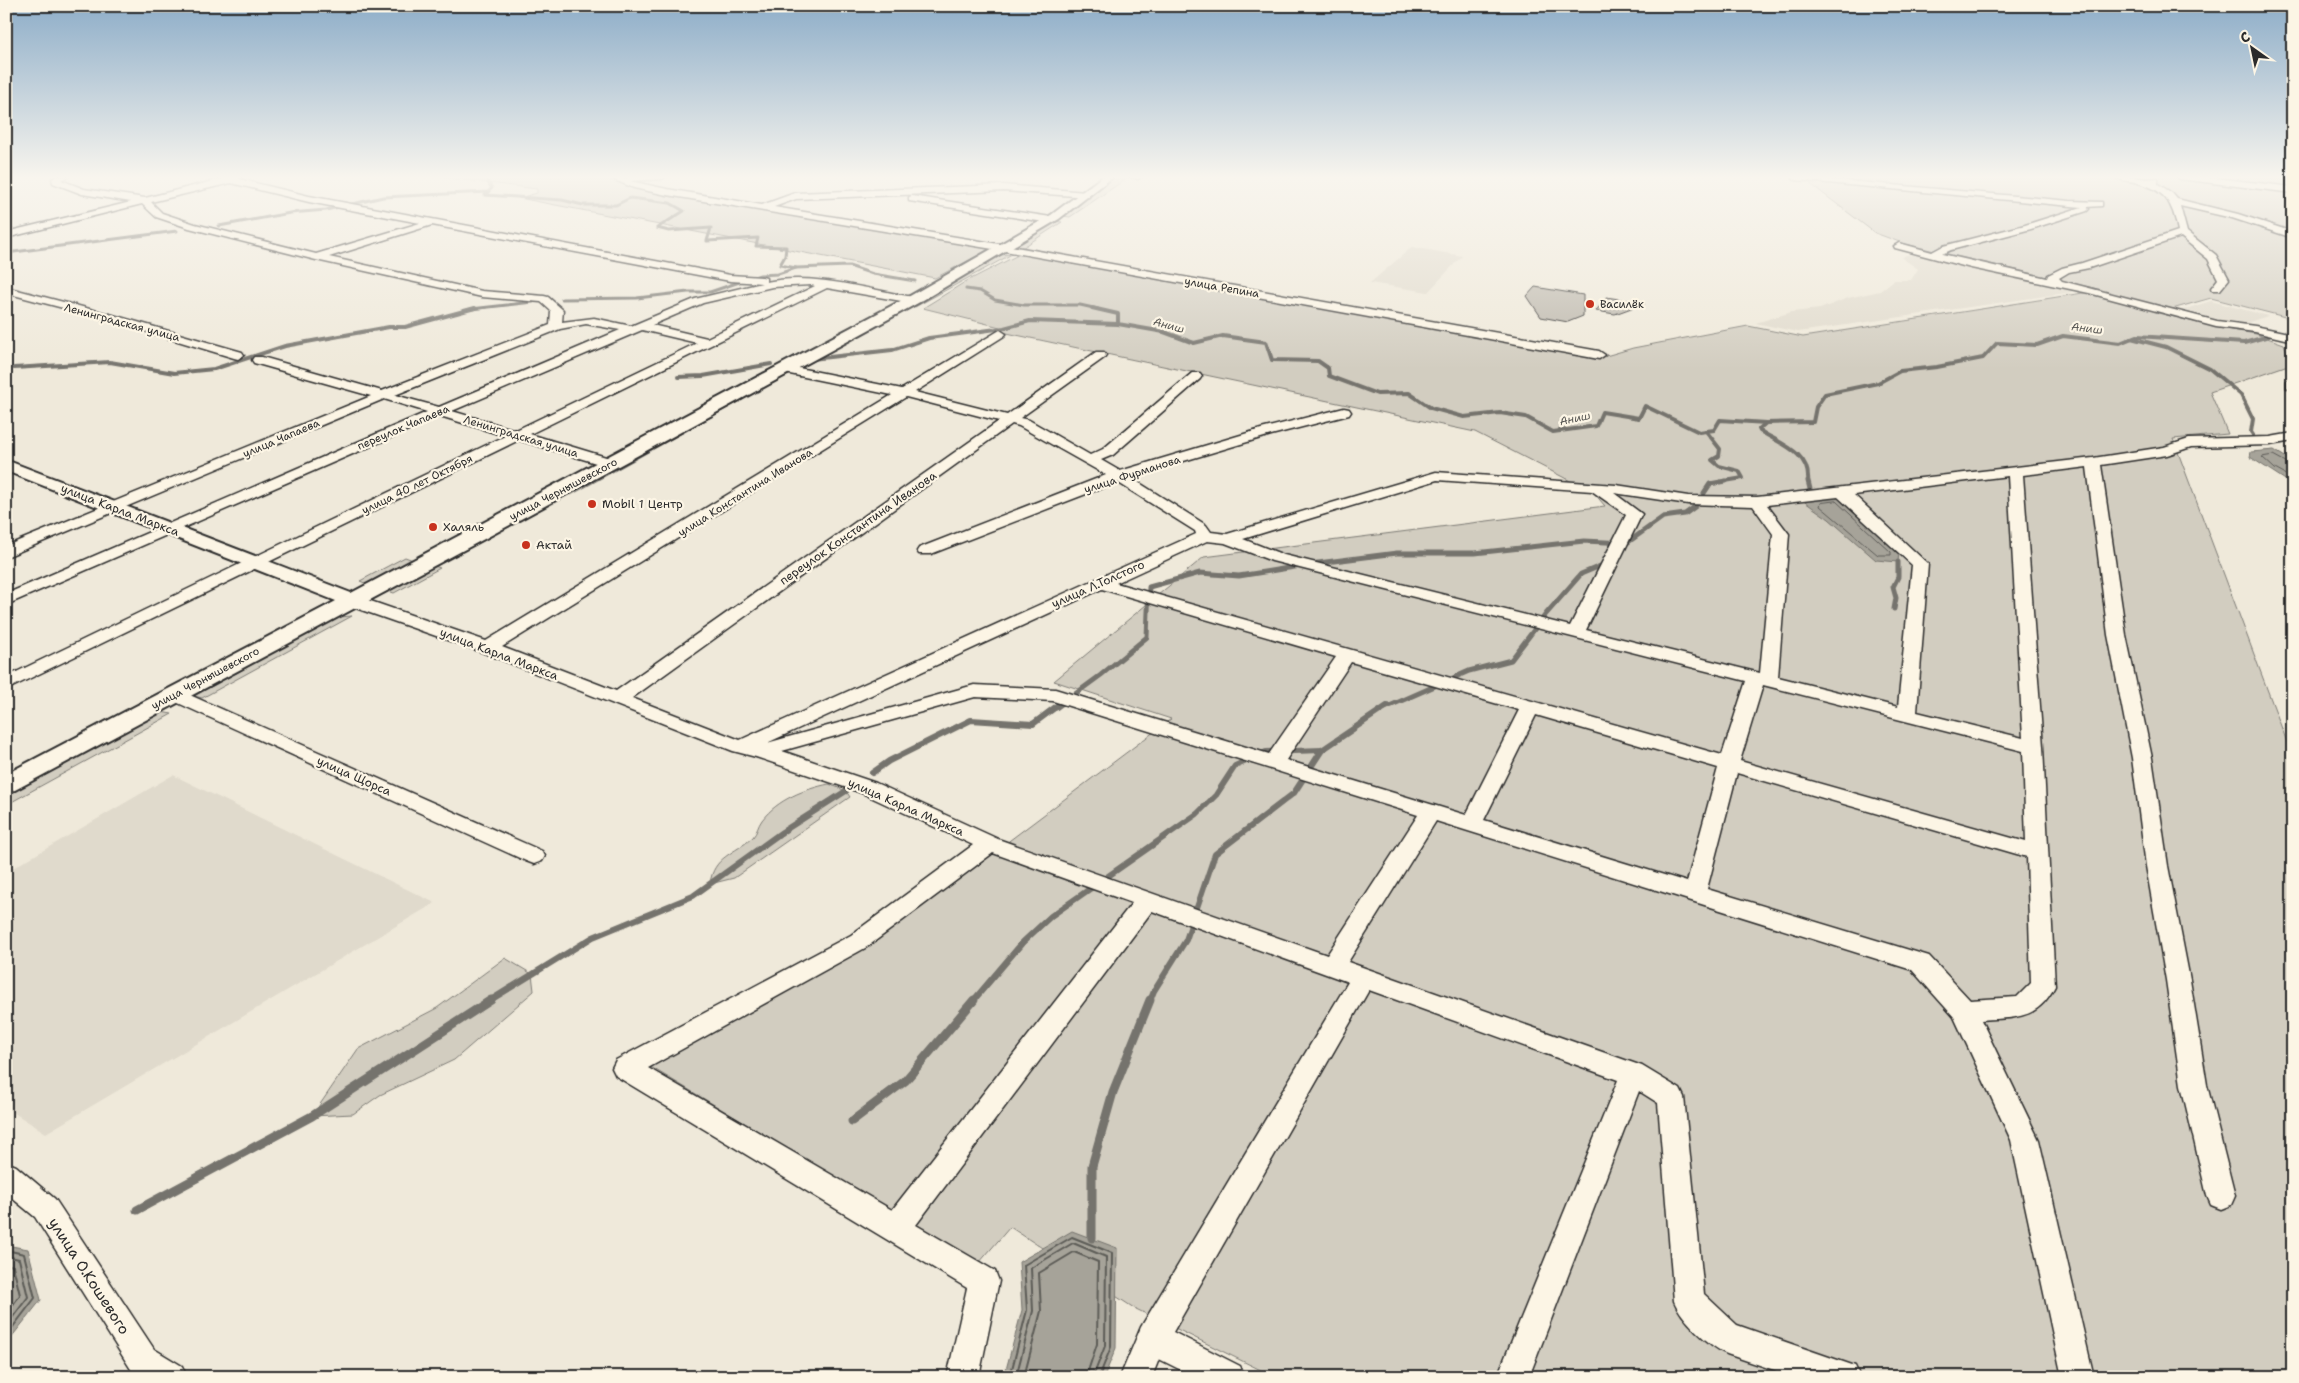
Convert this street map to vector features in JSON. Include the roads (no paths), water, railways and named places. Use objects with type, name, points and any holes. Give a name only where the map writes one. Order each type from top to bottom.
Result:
[{"type":"street","points":[[250,241],[482,294],[544,299],[557,310],[556,327]]},
{"type":"street","points":[[316,257],[371,241]]},
{"type":"street","points":[[532,241],[730,278],[828,284],[913,300]]},
{"type":"street","name":"улица Репина","points":[[959,241],[1599,355]]},
{"type":"street","name":"улица Чернышевского","points":[[6,784],[612,463],[913,300],[1017,241]]},
{"type":"street","points":[[1934,255],[1947,248],[1977,241]]},
{"type":"street","points":[[2058,283],[2052,277],[2059,272],[2085,266],[2160,241]]},
{"type":"street","points":[[2191,241],[2217,263],[2224,279],[2216,288]]},
{"type":"street","points":[[1899,246],[2128,299],[2216,324],[2256,329],[2293,338]]},
{"type":"street","name":"переулок Чапаева","points":[[6,600],[699,301],[772,284],[808,282]]},
{"type":"street","name":"улица 40 лет Октября","points":[[6,684],[516,434],[828,284]]},
{"type":"street","name":"Ленинградская улица","points":[[6,290],[109,317],[238,355]]},
{"type":"street","name":"улица Чапаева","points":[[6,552],[384,395],[556,327],[572,322],[594,319],[636,328]]},
{"type":"street","points":[[636,328],[708,342]]},
{"type":"street","name":"улица Константина Иванова","points":[[488,648],[1000,334]]},
{"type":"street","name":"переулок Константина Иванова","points":[[616,700],[1100,355]]},
{"type":"street","name":"Ленинградская улица","points":[[258,360],[384,395],[612,463]]},
{"type":"street","points":[[784,369],[904,393],[1024,423],[1118,476],[1201,528],[1205,536],[1228,539],[1278,558],[2033,747]]},
{"type":"street","points":[[1090,460],[1108,452],[1196,376]]},
{"type":"street","points":[[2293,381],[2293,388]]},
{"type":"street","name":"улица Фурманова","points":[[925,551],[1118,476],[1266,432],[1344,412]]},
{"type":"street","points":[[1228,539],[1436,476],[1472,477],[1594,487],[1688,500],[1756,502],[2094,462],[2167,451],[2189,443],[2270,442],[2293,436]]},
{"type":"street","points":[[2094,462],[2117,635],[2142,758],[2157,866],[2178,980],[2194,1085],[2220,1196]]},
{"type":"street","name":"улица Карла Маркса","points":[[6,465],[353,601],[488,648],[616,700],[750,749],[869,788],[990,844],[1632,1074],[1672,1097],[1689,1301],[1727,1338],[1844,1377]]},
{"type":"street","points":[[1964,1012],[2024,1006],[2043,986],[2033,747],[2015,470]]},
{"type":"street","points":[[1576,632],[1634,514],[1594,487]]},
{"type":"street","points":[[1842,492],[1920,564],[1907,715]]},
{"type":"street","points":[[1695,894],[1729,765],[1762,679],[1781,534],[1756,502]]},
{"type":"street","name":"улица Л.Толстого","points":[[750,749],[1098,583],[1205,536]]},
{"type":"street","points":[[1098,583],[2038,853]]},
{"type":"street","points":[[1273,763],[1347,655]]},
{"type":"street","points":[[750,749],[974,691],[1055,696],[1920,963],[1964,1012],[2025,1140],[2078,1377]]},
{"type":"street","name":"улица Щорса","points":[[174,694],[534,856]]},
{"type":"street","points":[[1472,824],[1530,708]]},
{"type":"street","points":[[1333,966],[1431,812]]},
{"type":"street","points":[[963,1377],[984,1281],[625,1068],[859,941],[990,844]]},
{"type":"street","points":[[895,1229],[1147,900]]},
{"type":"street","points":[[1136,1377],[1152,1338],[1364,977]]},
{"type":"street","points":[[1513,1377],[1632,1074]]},
{"type":"street","name":"улица О.Кошевого","points":[[6,1175],[45,1208],[143,1360],[171,1377]]},
{"type":"street","points":[[1152,1338],[1229,1377]]},
{"type":"water","points":[[2274,450],[2293,462],[2293,485],[2250,457],[2251,452]]},
{"type":"water","points":[[1837,496],[1899,552],[1898,562],[1876,560],[1829,519],[1802,500]]},
{"type":"water","points":[[1072,1231],[1117,1248],[1116,1348],[1104,1377],[1004,1377],[1022,1310],[1019,1262]]},
{"type":"water","points":[[6,1245],[28,1249],[41,1300],[6,1344]]},
{"type":"waterway","points":[[6,253],[103,241]]},
{"type":"waterway","name":"Аниш","points":[[707,241],[715,241]]},
{"type":"waterway","name":"Аниш","points":[[757,241],[756,246],[786,247],[785,256],[780,265],[796,268]]},
{"type":"waterway","name":"Аниш","points":[[796,268],[849,266],[873,274],[915,281]]},
{"type":"waterway","points":[[562,299],[637,298],[688,292],[710,292],[760,275],[778,274],[796,268]]},
{"type":"waterway","name":"Аниш","points":[[966,289],[980,291],[995,300],[1024,305],[1080,305],[1098,309]]},
{"type":"waterway","points":[[472,309],[533,302]]},
{"type":"waterway","name":"Аниш","points":[[1092,308],[1118,314],[1118,324]]},
{"type":"waterway","points":[[14,368],[110,362],[174,373],[214,369],[285,346],[389,327],[405,327],[472,309]]},
{"type":"waterway","points":[[812,359],[892,350],[929,338],[1004,328],[1030,321],[1118,324]]},
{"type":"waterway","name":"Аниш","points":[[1118,324],[1164,332],[1194,343],[1223,336],[1266,342],[1272,360],[1318,361],[1328,368],[1329,376],[1377,394],[1409,393],[1431,408],[1464,417],[1500,413],[1526,417],[1553,432],[1596,426],[1602,412],[1639,418],[1645,406],[1699,432],[1706,431]]},
{"type":"waterway","name":"Аниш","points":[[2289,332],[2293,331]]},
{"type":"waterway","name":"Аниш","points":[[1766,423],[1813,422],[1816,407],[1825,394],[1878,383],[1900,371],[1937,367],[1983,358],[1997,343],[2037,345],[2063,336],[2120,343],[2132,338]]},
{"type":"waterway","name":"Аниш","points":[[2132,338],[2137,336],[2244,343],[2269,336]]},
{"type":"waterway","points":[[2132,338],[2166,347],[2210,369],[2241,395],[2253,419],[2251,432],[2253,435]]},
{"type":"waterway","points":[[678,377],[703,376],[771,364]]},
{"type":"waterway","name":"Аниш","points":[[1706,431],[1714,430],[1720,420],[1766,423]]},
{"type":"waterway","points":[[1766,423],[1759,429],[1760,431],[1793,450],[1800,457],[1808,472],[1808,481]]},
{"type":"waterway","points":[[1706,431],[1720,449],[1719,456],[1712,460],[1719,466],[1739,471],[1743,478],[1719,482]]},
{"type":"waterway","points":[[1704,493],[1710,484],[1726,481]]},
{"type":"waterway","points":[[1808,481],[1810,489]]},
{"type":"waterway","points":[[1310,564],[1397,553],[1475,553],[1584,541],[1627,543],[1663,517],[1685,514],[1696,506]]},
{"type":"waterway","points":[[1894,609],[1896,598],[1893,587],[1898,577],[1898,562]]},
{"type":"waterway","points":[[1385,708],[1469,671],[1511,660],[1546,614],[1581,574],[1605,564]]},
{"type":"waterway","points":[[1056,708],[1101,675],[1147,637],[1149,587],[1200,573],[1239,576],[1301,566]]},
{"type":"waterway","points":[[872,773],[889,761],[971,720],[1033,724],[1057,706]]},
{"type":"waterway","points":[[1322,750],[1387,706]]},
{"type":"waterway","points":[[973,1001],[1023,942],[1051,916],[1197,814],[1216,795],[1235,766],[1266,752],[1322,750]]},
{"type":"waterway","points":[[1150,1001],[1154,991],[1186,940],[1215,854],[1294,793],[1322,750]]},
{"type":"waterway","points":[[489,1001],[593,937],[693,896],[782,832],[846,791]]},
{"type":"waterway","points":[[137,1210],[312,1116],[491,1000]]},
{"type":"waterway","points":[[852,1121],[905,1081],[974,1000]]},
{"type":"waterway","points":[[1092,1238],[1092,1166],[1113,1092],[1150,1000]]},
{"type":"place","name":"Василёк","points":[[1590,304]]},
{"type":"place","name":"Mobil 1 Центр","points":[[592,504]]},
{"type":"place","name":"Халяль","points":[[433,527]]},
{"type":"place","name":"Актай","points":[[526,545]]}]
